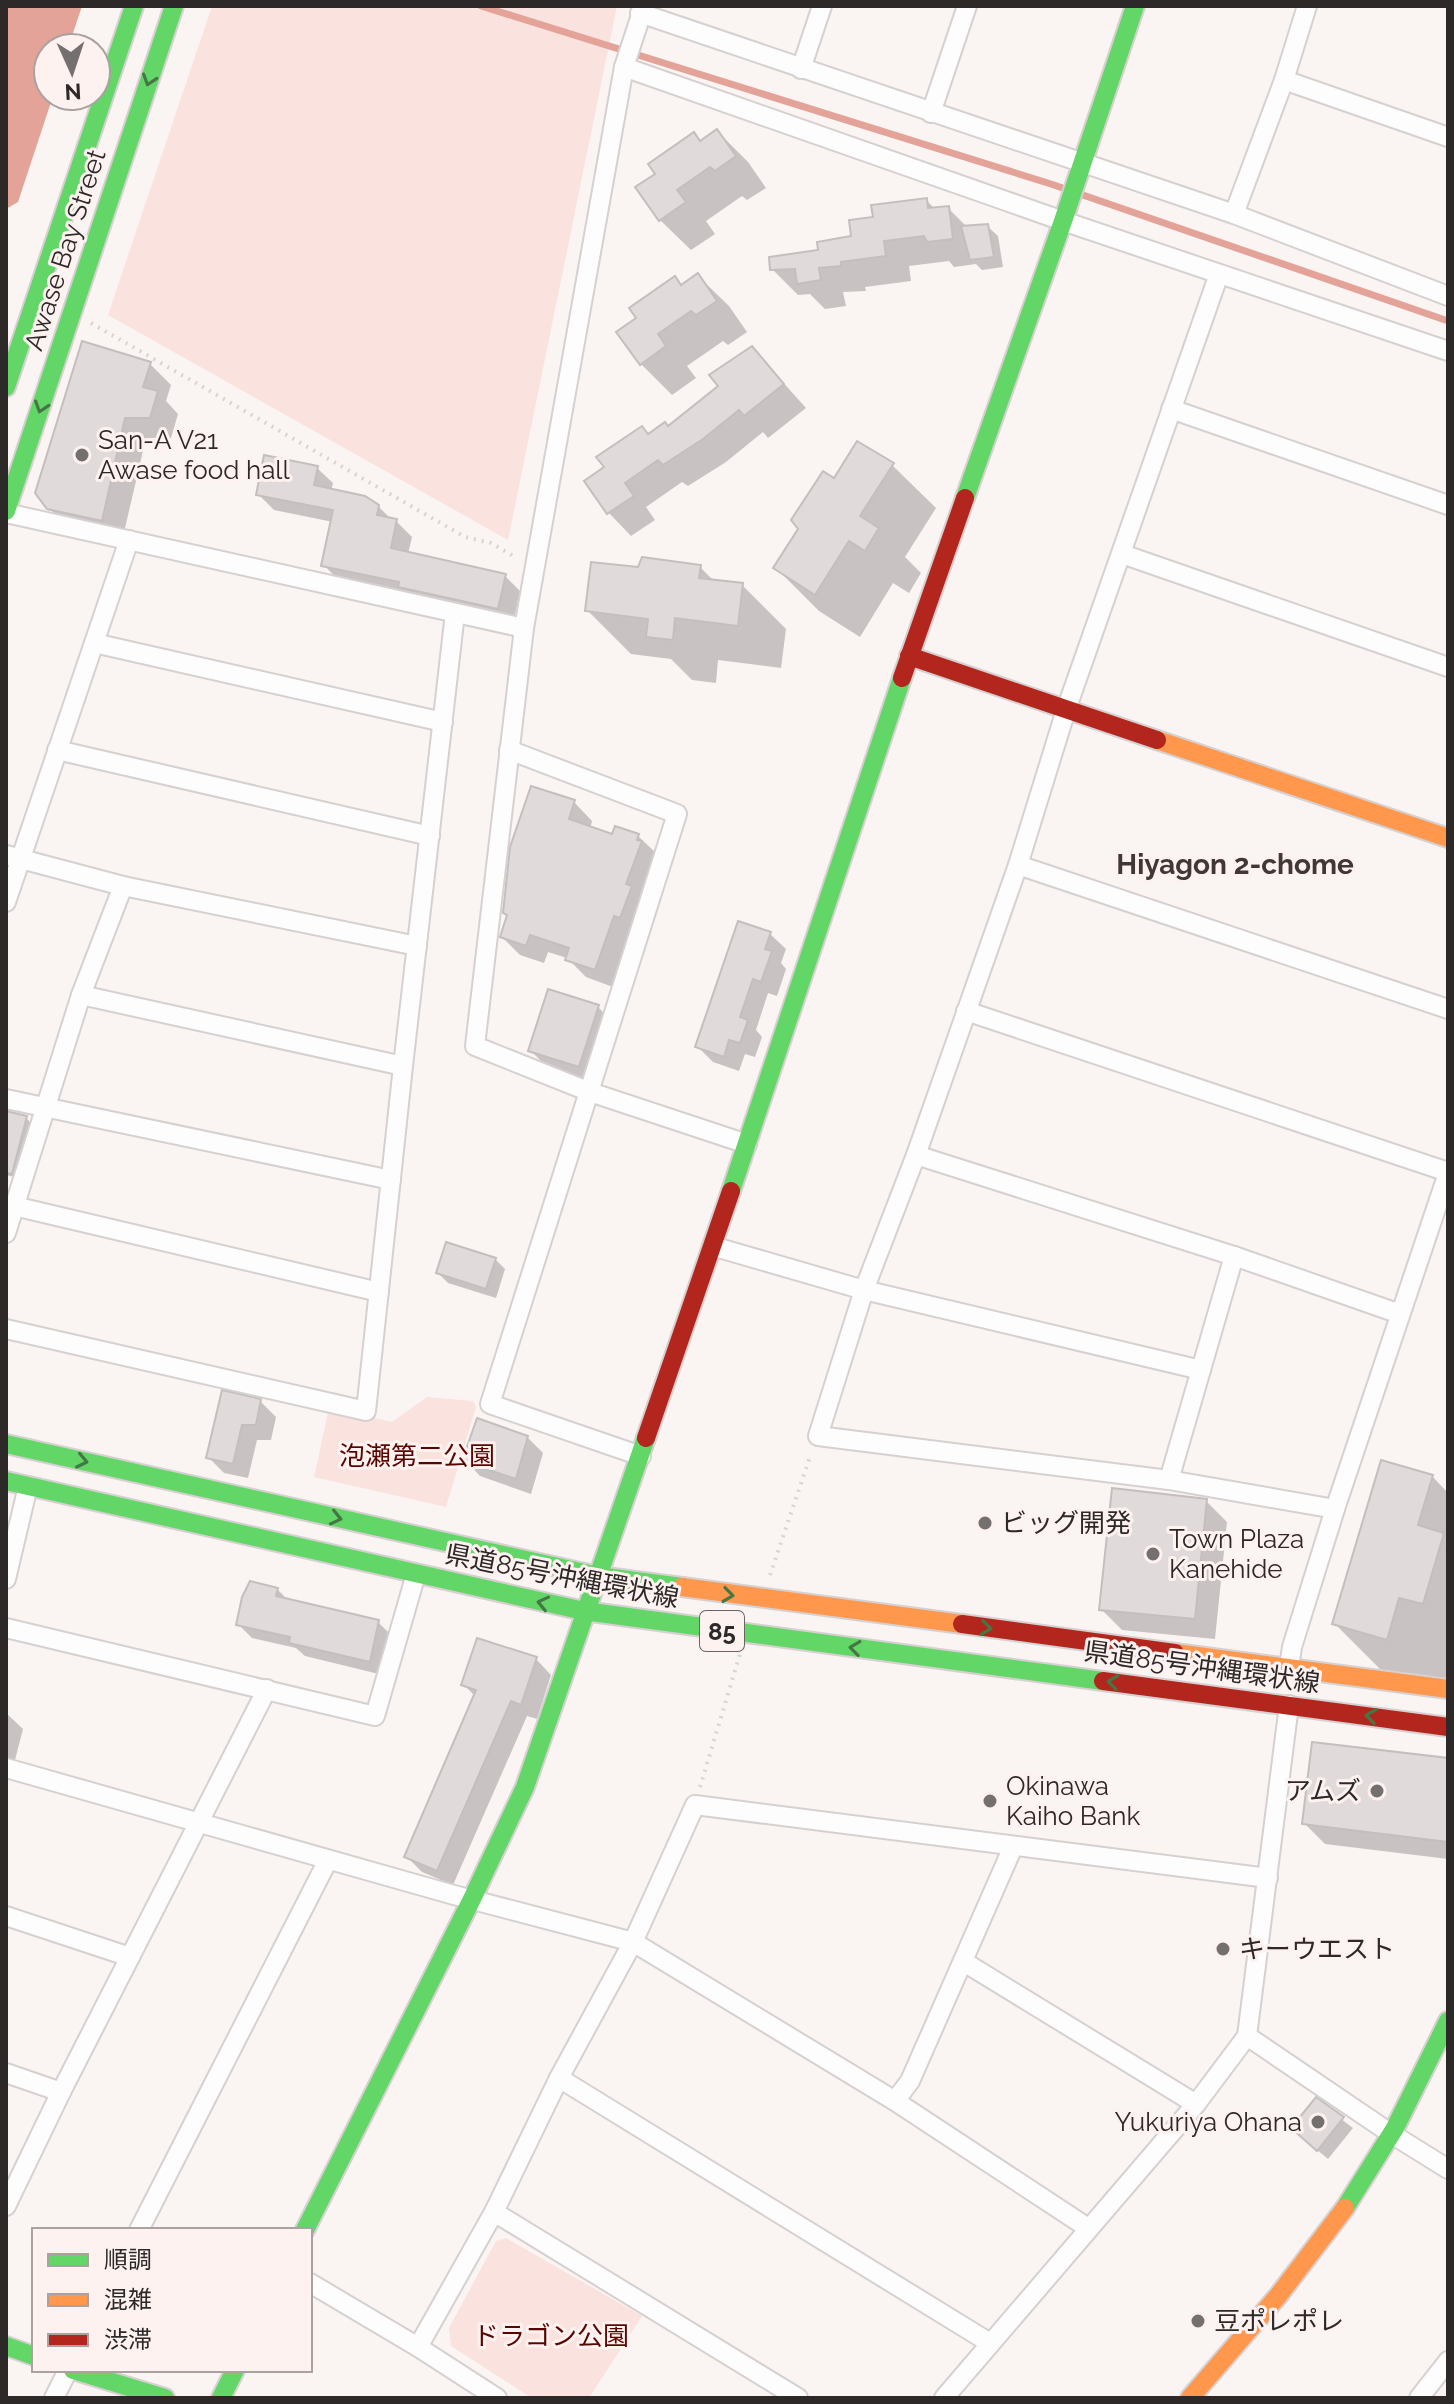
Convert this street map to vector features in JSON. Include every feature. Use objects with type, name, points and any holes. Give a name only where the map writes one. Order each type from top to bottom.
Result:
[{"type":"main road","name":"Awase Bay Street","points":[[6,512],[33,345],[134,6]]},
{"type":"main road","name":"Awase Bay Street","points":[[6,387],[33,345],[174,6]]},
{"type":"main road","points":[[306,2228],[525,1787],[747,1144],[909,656],[1066,214],[1135,6]]},
{"type":"main road","points":[[909,656],[1448,838]]},
{"type":"main road","name":"県道85号沖縄環状線","points":[[6,1444],[598,1576],[1448,1689]]},
{"type":"main road","name":"県道85号沖縄環状線","points":[[6,1481],[584,1611],[1448,1727]]},
{"type":"main road","points":[[1190,2398],[1303,2264],[1359,2187],[1433,2056],[1448,2021]]},
{"type":"main road","points":[[6,2346],[32,2355]]},
{"type":"main road","points":[[77,2372],[165,2398]]},
{"type":"main road","points":[[221,2398],[234,2372]]},
{"type":"street","points":[[801,69],[822,6]]},
{"type":"street","points":[[931,113],[967,6]]},
{"type":"street","points":[[1234,214],[1284,80],[1307,6]]},
{"type":"street","points":[[747,1144],[590,1092],[475,1046],[524,628],[624,67],[642,10],[931,113],[1079,170],[1234,214],[1448,296]]},
{"type":"street","points":[[624,67],[1066,214],[1219,274],[1448,351]]},
{"type":"street","points":[[1284,80],[1448,137]]},
{"type":"street","points":[[1219,274],[1066,710],[1018,865],[916,1155],[864,1290],[818,1436],[1169,1480],[1335,1509]]},
{"type":"street","points":[[1171,409],[1448,505]]},
{"type":"street","points":[[6,512],[524,628]]},
{"type":"street","points":[[6,902],[13,856],[57,750],[129,540]]},
{"type":"street","points":[[1122,554],[1448,667]]},
{"type":"street","points":[[6,1329],[366,1411],[455,613]]},
{"type":"street","points":[[94,643],[443,722]]},
{"type":"street","points":[[57,750],[430,836]]},
{"type":"street","points":[[509,750],[677,814],[490,1404],[641,1456]]},
{"type":"street","points":[[13,856],[123,886],[417,946]]},
{"type":"street","points":[[1018,865],[1448,1009]]},
{"type":"street","points":[[6,1233],[81,995],[123,886]]},
{"type":"street","points":[[81,995],[403,1066]]},
{"type":"street","points":[[966,1011],[1448,1173],[1335,1509],[1292,1647],[1289,1667]]},
{"type":"street","points":[[6,1099],[391,1180]]},
{"type":"street","points":[[916,1155],[1234,1256],[1400,1314]]},
{"type":"street","points":[[14,1206],[379,1292]]},
{"type":"street","points":[[712,1246],[864,1290],[1201,1370]]},
{"type":"street","points":[[1169,1480],[1234,1256]]},
{"type":"street","points":[[6,1579],[28,1486]]},
{"type":"street","points":[[6,1628],[375,1716],[416,1574]]},
{"type":"street","points":[[6,2206],[267,1689]]},
{"type":"street","points":[[944,2398],[1196,2104],[1247,2036],[1289,1705]]},
{"type":"street","points":[[6,1768],[328,1860],[633,1942],[895,2101],[1088,2228]]},
{"type":"street","points":[[418,2347],[494,2212],[559,2078],[633,1942],[695,1805],[1268,1878]]},
{"type":"street","points":[[895,2101],[910,2081],[1013,1847]]},
{"type":"street","points":[[140,2228],[328,1860]]},
{"type":"street","points":[[6,1916],[130,1957]]},
{"type":"street","points":[[964,1962],[1196,2104]]},
{"type":"street","points":[[1247,2036],[1448,2169]]},
{"type":"street","points":[[6,2073],[61,2092]]},
{"type":"street","points":[[559,2078],[990,2343]]},
{"type":"street","points":[[494,2212],[798,2398]]},
{"type":"street","points":[[312,2284],[497,2398]]},
{"type":"street","points":[[1419,2398],[1448,2361]]},
{"type":"street","points":[[54,2398],[69,2372]]},
{"type":"path","points":[[89,322],[465,537],[491,543],[534,568]]},
{"type":"path","points":[[761,1600],[818,1436]]},
{"type":"path","points":[[695,1805],[746,1634]]},
{"type":"green space","points":[[212,6],[617,6],[508,540],[108,315]]},
{"type":"green space","name":"泡瀬第二公園","points":[[427,1397],[473,1401],[476,1407],[446,1507],[314,1477],[329,1408],[392,1422]]},
{"type":"green space","name":"ドラゴン公園","points":[[506,2238],[642,2316],[589,2398],[532,2398],[451,2346],[449,2328],[496,2241]]},
{"type":"shaded area","points":[[6,6],[82,6],[73,32],[32,32],[32,112],[48,112],[18,202],[6,209]]},
{"type":"building","points":[[717,129],[736,156],[715,171],[710,167],[677,190],[686,202],[659,221],[635,187],[655,174],[648,164],[694,132],[700,141]]},
{"type":"building","points":[[927,198],[928,208],[949,206],[953,239],[927,242],[924,236],[884,241],[886,256],[819,268],[821,280],[797,284],[795,269],[770,270],[769,257],[818,250],[817,242],[851,236],[849,220],[873,217],[871,205]]},
{"type":"building","points":[[988,224],[994,257],[970,260],[961,226]]},
{"type":"building","points":[[698,273],[717,301],[696,315],[691,311],[658,334],[666,346],[640,365],[616,332],[636,318],[629,308],[675,276],[681,285]]},
{"type":"building","name":"San-A V21 Awase food hall","points":[[82,341],[151,362],[143,387],[158,391],[150,418],[125,418],[102,521],[47,509],[35,493]]},
{"type":"building","points":[[752,346],[784,384],[744,416],[739,410],[663,465],[658,460],[625,483],[634,496],[607,514],[584,481],[604,467],[596,457],[642,426],[648,434],[665,422],[668,426],[718,386],[709,375]]},
{"type":"building","points":[[857,441],[894,463],[860,516],[879,528],[865,551],[849,541],[815,595],[773,568],[798,529],[791,520],[823,471],[834,478]]},
{"type":"building","points":[[264,455],[318,466],[314,485],[365,496],[379,505],[377,515],[397,519],[391,548],[506,574],[498,609],[398,587],[399,582],[321,566],[333,510],[256,495]]},
{"type":"building","points":[[642,557],[701,565],[699,578],[743,583],[738,626],[675,618],[673,640],[646,637],[648,619],[585,611],[591,562],[638,567]]},
{"type":"building","points":[[531,786],[575,800],[569,819],[612,834],[615,826],[639,834],[637,840],[642,841],[626,884],[632,886],[620,918],[614,916],[595,970],[565,960],[569,948],[530,935],[526,946],[500,937],[507,915],[503,913],[510,847]]},
{"type":"building","points":[[738,921],[771,932],[765,949],[772,951],[761,982],[753,979],[740,1017],[748,1020],[740,1043],[729,1040],[724,1057],[695,1047]]},
{"type":"building","points":[[548,989],[599,1005],[579,1067],[528,1051]]},
{"type":"building","points":[[6,1111],[27,1116],[12,1174],[6,1173]]},
{"type":"building","points":[[446,1242],[496,1258],[486,1289],[436,1273]]},
{"type":"building","points":[[222,1390],[261,1399],[256,1425],[242,1425],[233,1464],[206,1458]]},
{"type":"building","points":[[477,1418],[528,1436],[516,1479],[462,1461]]},
{"type":"building","points":[[1381,1460],[1433,1475],[1418,1525],[1444,1533],[1423,1604],[1399,1598],[1387,1640],[1332,1624]]},
{"type":"building","name":"Town Plaza Kanehide","points":[[1112,1488],[1207,1499],[1195,1619],[1099,1610]]},
{"type":"building","points":[[250,1581],[278,1588],[276,1596],[379,1620],[370,1662],[289,1643],[290,1637],[236,1625],[242,1597]]},
{"type":"building","points":[[477,1638],[537,1657],[521,1705],[511,1701],[437,1871],[404,1857],[476,1690],[461,1685]]},
{"type":"building","name":"アムズ","points":[[1312,1742],[1448,1758],[1448,1842],[1302,1824]]},
{"type":"building","name":"Yukuriya Ohana","points":[[1316,2097],[1344,2117],[1317,2151],[1291,2128]]},
{"type":"waterway","points":[[481,6],[1051,184],[1448,321]]},
{"type":"traffic: fast","points":[[6,387],[134,6]]},
{"type":"traffic: fast","points":[[6,511],[174,6]]},
{"type":"traffic: fast","points":[[965,498],[1135,6]]},
{"type":"traffic: fast","points":[[731,1191],[902,678]]},
{"type":"traffic: fast","points":[[306,2228],[525,1787],[646,1438]]},
{"type":"traffic: fast","points":[[6,1444],[598,1576],[682,1587]]},
{"type":"traffic: fast","points":[[6,1481],[584,1611],[1103,1681]]},
{"type":"traffic: fast","points":[[1345,2208],[1395,2128],[1448,2021]]},
{"type":"traffic: fast","points":[[6,2346],[32,2355]]},
{"type":"traffic: fast","points":[[80,2372],[165,2398]]},
{"type":"traffic: fast","points":[[221,2398],[234,2372]]},
{"type":"traffic: slow","points":[[1157,740],[1448,838]]},
{"type":"traffic: slow","points":[[682,1587],[962,1624]]},
{"type":"traffic: slow","points":[[1175,1653],[1448,1689]]},
{"type":"traffic: slow","points":[[1190,2398],[1278,2296],[1345,2208]]},
{"type":"traffic: jam","points":[[902,678],[965,498]]},
{"type":"traffic: jam","points":[[909,656],[1157,740]]},
{"type":"traffic: jam","points":[[646,1438],[731,1191]]},
{"type":"traffic: jam","points":[[962,1624],[1175,1653]]},
{"type":"traffic: jam","points":[[1103,1681],[1448,1727]]},
{"type":"place","name":"San-A V21 Awase food hall","points":[[82,455]]},
{"type":"place","name":"ビッグ開発","points":[[985,1523]]},
{"type":"place","name":"Town Plaza Kanehide","points":[[1153,1554]]},
{"type":"place","name":"アムズ","points":[[1377,1791]]},
{"type":"place","name":"Okinawa Kaiho Bank","points":[[990,1801]]},
{"type":"place","name":"キーウエスト","points":[[1223,1949]]},
{"type":"place","name":"Yukuriya Ohana","points":[[1318,2122]]},
{"type":"place","name":"豆ポレポレ","points":[[1198,2321]]},
{"type":"district","name":"Hiyagon 2-chome","points":[[1235,864]]}]
